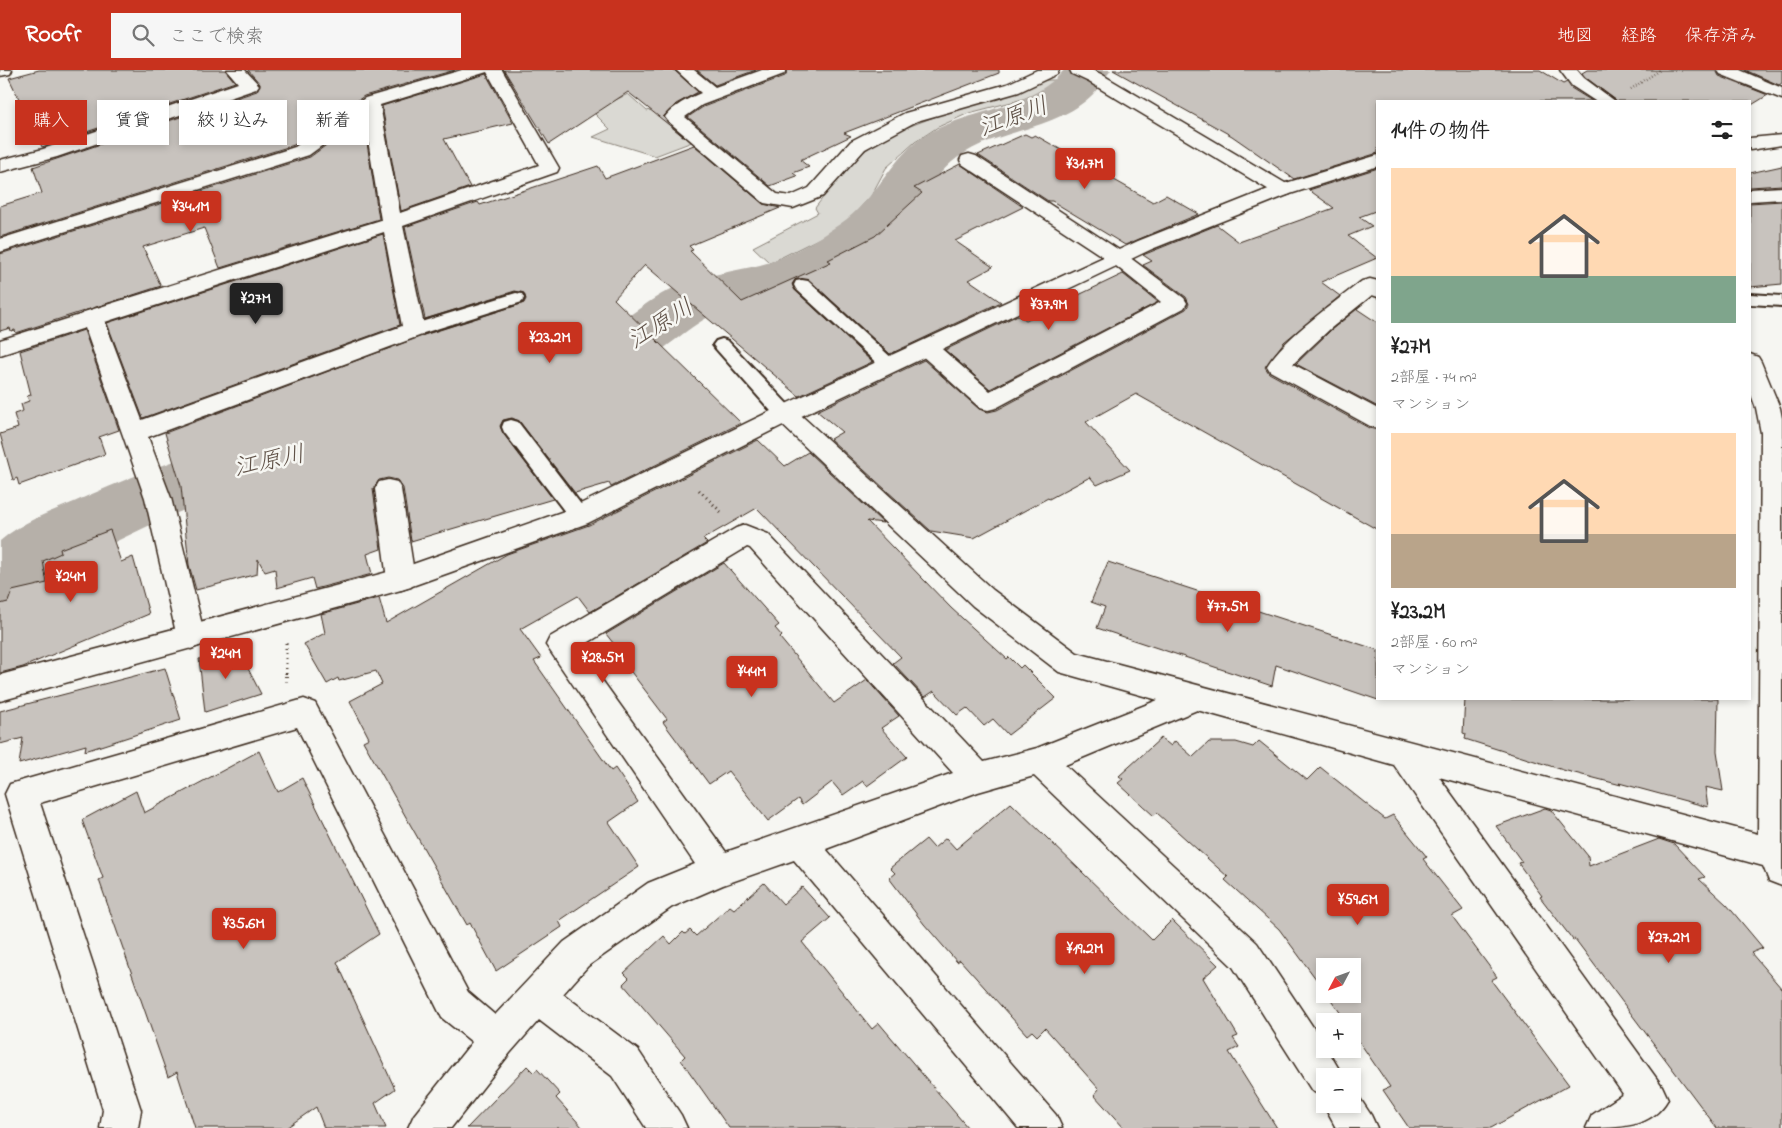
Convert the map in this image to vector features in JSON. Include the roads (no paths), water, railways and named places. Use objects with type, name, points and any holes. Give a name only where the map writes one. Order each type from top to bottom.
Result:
[{"type":"street","points":[[0,71],[4,70]]},
{"type":"street","points":[[0,166],[50,153],[250,85],[235,70]]},
{"type":"street","points":[[0,246],[302,151],[371,102],[436,75],[480,70]]},
{"type":"street","points":[[0,348],[92,317],[392,223],[550,168],[494,70]]},
{"type":"street","points":[[684,70],[713,94]]},
{"type":"street","points":[[778,70],[696,101],[674,117],[771,200],[793,202],[816,192],[858,146],[911,117],[1013,88],[1051,70]]},
{"type":"street","points":[[1078,70],[1095,78],[1283,190]]},
{"type":"street","points":[[1568,70],[1578,82],[1605,100]]},
{"type":"street","points":[[1726,70],[1782,94]]},
{"type":"street","points":[[135,432],[414,330],[392,223],[371,102]]},
{"type":"street","points":[[1751,144],[1782,140]]},
{"type":"street","points":[[928,348],[988,402],[1176,303],[1118,258],[969,160]]},
{"type":"street","points":[[0,688],[401,579],[579,516],[786,414],[1118,258],[1283,190],[1376,161]]},
{"type":"street","points":[[1751,195],[1782,193]]},
{"type":"street","points":[[1376,289],[1370,286],[1338,310],[1301,341],[1278,366],[1376,419]]},
{"type":"street","points":[[92,317],[155,491],[191,637]]},
{"type":"street","points":[[786,414],[983,598],[1069,663],[1779,860],[1768,421],[1751,365]]},
{"type":"street","points":[[388,489],[401,579]]},
{"type":"street","points":[[719,870],[560,645],[745,535],[759,541],[978,778]]},
{"type":"street","points":[[427,1128],[497,1040],[576,954],[660,895],[719,870],[800,843],[978,778],[1039,761],[1195,698]]},
{"type":"street","points":[[119,1128],[122,1110],[21,794],[304,712],[455,1005],[497,1040]]},
{"type":"street","points":[[1405,755],[1650,1099],[1605,1128]]},
{"type":"street","points":[[1039,761],[1245,955],[1318,1068]]},
{"type":"street","points":[[800,843],[1043,1128]]},
{"type":"street","points":[[537,996],[625,1063],[668,1128]]},
{"type":"street","points":[[1348,1113],[1358,1128]]},
{"type":"lane","points":[[802,284],[889,365]]},
{"type":"lane","points":[[414,330],[516,298]]},
{"type":"lane","points":[[1751,299],[1782,302]]},
{"type":"lane","points":[[722,345],[786,414]]},
{"type":"lane","points":[[511,427],[579,516]]},
{"type":"waterway","name":"江原川","points":[[551,366],[610,353],[638,338],[676,310],[697,299],[724,290],[782,277],[821,259],[858,237],[878,221],[888,211],[920,166],[940,147],[958,136],[1039,108],[1058,99],[1075,87],[1088,70]]},
{"type":"waterway","name":"江原川","points":[[0,584],[43,546],[142,499],[186,481],[255,461],[279,457]]}]
